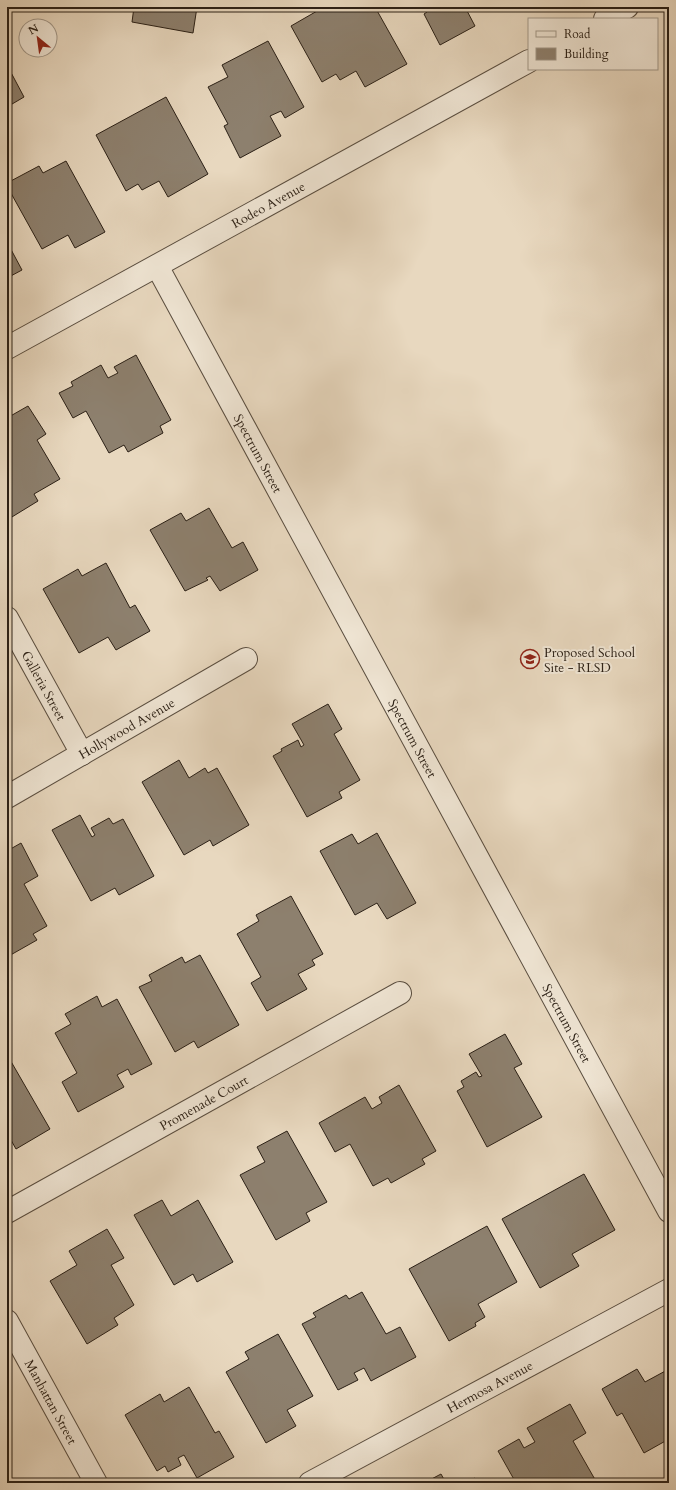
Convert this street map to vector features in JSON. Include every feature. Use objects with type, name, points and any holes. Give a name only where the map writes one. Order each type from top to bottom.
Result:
[{"type":"street","points":[[607,18],[627,7]]},
{"type":"street","name":"Rodeo Avenue","points":[[7,348],[528,62]]},
{"type":"street","name":"Spectrum Street","points":[[157,266],[669,1211]]},
{"type":"street","name":"Galleria Street","points":[[7,618],[82,754]]},
{"type":"street","name":"Hollywood Avenue","points":[[7,797],[246,659]]},
{"type":"street","name":"Promenade Court","points":[[7,1212],[400,993]]},
{"type":"street","name":"Hermosa Avenue","points":[[310,1483],[669,1290]]},
{"type":"street","name":"Manhattan Street","points":[[7,1321],[96,1483]]},
{"type":"building","points":[[134,7],[197,7],[193,33],[132,22]]},
{"type":"building","points":[[324,7],[375,7],[407,64],[365,87],[356,71],[340,80],[336,74],[322,82],[291,26]]},
{"type":"building","points":[[424,7],[465,7],[475,26],[440,45],[424,14],[427,12]]},
{"type":"building","points":[[268,41],[304,107],[285,118],[281,111],[270,116],[281,136],[240,158],[224,126],[228,124],[208,87],[228,77],[222,65]]},
{"type":"building","points":[[7,65],[24,97],[7,107]]},
{"type":"building","points":[[166,97],[208,174],[168,197],[159,181],[142,190],[138,184],[126,191],[96,135]]},
{"type":"building","points":[[66,161],[105,232],[75,248],[68,235],[42,249],[7,186],[7,183],[39,166],[43,173]]},
{"type":"building","points":[[7,242],[22,270],[7,278]]},
{"type":"building","points":[[136,355],[171,420],[160,426],[163,433],[128,452],[124,445],[109,453],[86,411],[73,418],[59,393],[73,386],[71,382],[101,365],[108,378],[118,373],[114,367]]},
{"type":"building","points":[[28,406],[46,434],[37,440],[60,479],[34,494],[38,501],[7,520],[7,418]]},
{"type":"building","points":[[209,508],[232,548],[243,542],[258,570],[220,591],[210,576],[206,578],[208,580],[185,591],[150,530],[181,513],[186,521]]},
{"type":"building","points":[[106,563],[130,608],[135,605],[150,631],[116,650],[108,637],[79,653],[43,589],[78,569],[82,576]]},
{"type":"building","points":[[328,704],[342,729],[334,734],[360,780],[339,792],[342,798],[307,817],[273,756],[282,751],[281,749],[298,740],[301,747],[304,745],[292,724]]},
{"type":"building","points":[[179,760],[189,778],[205,768],[208,773],[217,768],[249,825],[213,846],[210,840],[184,855],[142,782]]},
{"type":"building","points":[[80,815],[92,837],[95,835],[91,828],[109,818],[113,824],[123,819],[154,876],[119,895],[115,888],[91,901],[52,830]]},
{"type":"building","points":[[377,833],[416,903],[387,919],[377,903],[355,915],[320,851],[352,834],[358,844]]},
{"type":"building","points":[[21,843],[38,876],[24,884],[47,926],[33,934],[37,940],[7,957],[7,851]]},
{"type":"building","points":[[291,896],[323,954],[312,960],[315,965],[298,974],[307,989],[267,1011],[251,983],[261,977],[237,934],[259,921],[256,915]]},
{"type":"building","points":[[200,955],[239,1025],[198,1048],[194,1041],[175,1052],[139,987],[152,981],[149,975],[182,957],[185,963]]},
{"type":"building","points":[[97,996],[102,1007],[117,999],[152,1064],[131,1075],[128,1069],[117,1075],[124,1087],[78,1112],[62,1082],[77,1073],[55,1033],[71,1024],[65,1014]]},
{"type":"building","points":[[505,1034],[522,1064],[514,1068],[542,1117],[487,1147],[457,1091],[464,1087],[461,1081],[476,1072],[479,1077],[482,1076],[469,1054]]},
{"type":"building","points":[[9,1058],[50,1129],[16,1149],[7,1133],[7,1059]]},
{"type":"building","points":[[399,1085],[436,1151],[422,1159],[425,1164],[391,1183],[388,1178],[373,1186],[350,1144],[335,1152],[319,1123],[365,1097],[372,1109],[382,1103],[379,1097]]},
{"type":"building","points":[[287,1131],[327,1202],[306,1213],[310,1221],[276,1240],[240,1175],[265,1162],[257,1147]]},
{"type":"building","points":[[584,1174],[615,1230],[572,1254],[579,1266],[540,1288],[502,1219]]},
{"type":"building","points":[[162,1200],[171,1216],[198,1200],[233,1262],[197,1282],[193,1274],[174,1285],[134,1215]]},
{"type":"building","points":[[487,1226],[517,1282],[478,1304],[485,1317],[475,1323],[476,1326],[449,1341],[409,1269]]},
{"type":"building","points":[[107,1229],[124,1258],[111,1265],[134,1305],[114,1318],[118,1325],[87,1344],[50,1281],[77,1265],[69,1251]]},
{"type":"building","points":[[362,1292],[386,1334],[400,1327],[416,1357],[371,1381],[364,1368],[354,1373],[358,1380],[338,1390],[302,1324],[316,1317],[313,1313],[346,1295],[349,1299]]},
{"type":"building","points":[[278,1334],[313,1396],[287,1410],[296,1426],[266,1443],[226,1372],[249,1359],[245,1352]]},
{"type":"building","points":[[637,1369],[645,1382],[669,1369],[669,1439],[644,1453],[622,1413],[617,1416],[602,1389]]},
{"type":"building","points":[[189,1387],[215,1433],[219,1431],[234,1457],[197,1478],[184,1455],[178,1458],[181,1465],[168,1472],[165,1466],[157,1471],[125,1415],[160,1394],[164,1402]]},
{"type":"building","points":[[570,1404],[586,1433],[573,1441],[597,1483],[516,1483],[498,1451],[519,1439],[524,1448],[535,1442],[527,1428]]},
{"type":"building","points":[[441,1474],[446,1483],[424,1483]]},
{"type":"building","points":[[475,1478],[478,1483],[466,1483]]},
{"type":"place","name":"Proposed School Site - RLSD","points":[[530,659]]}]
